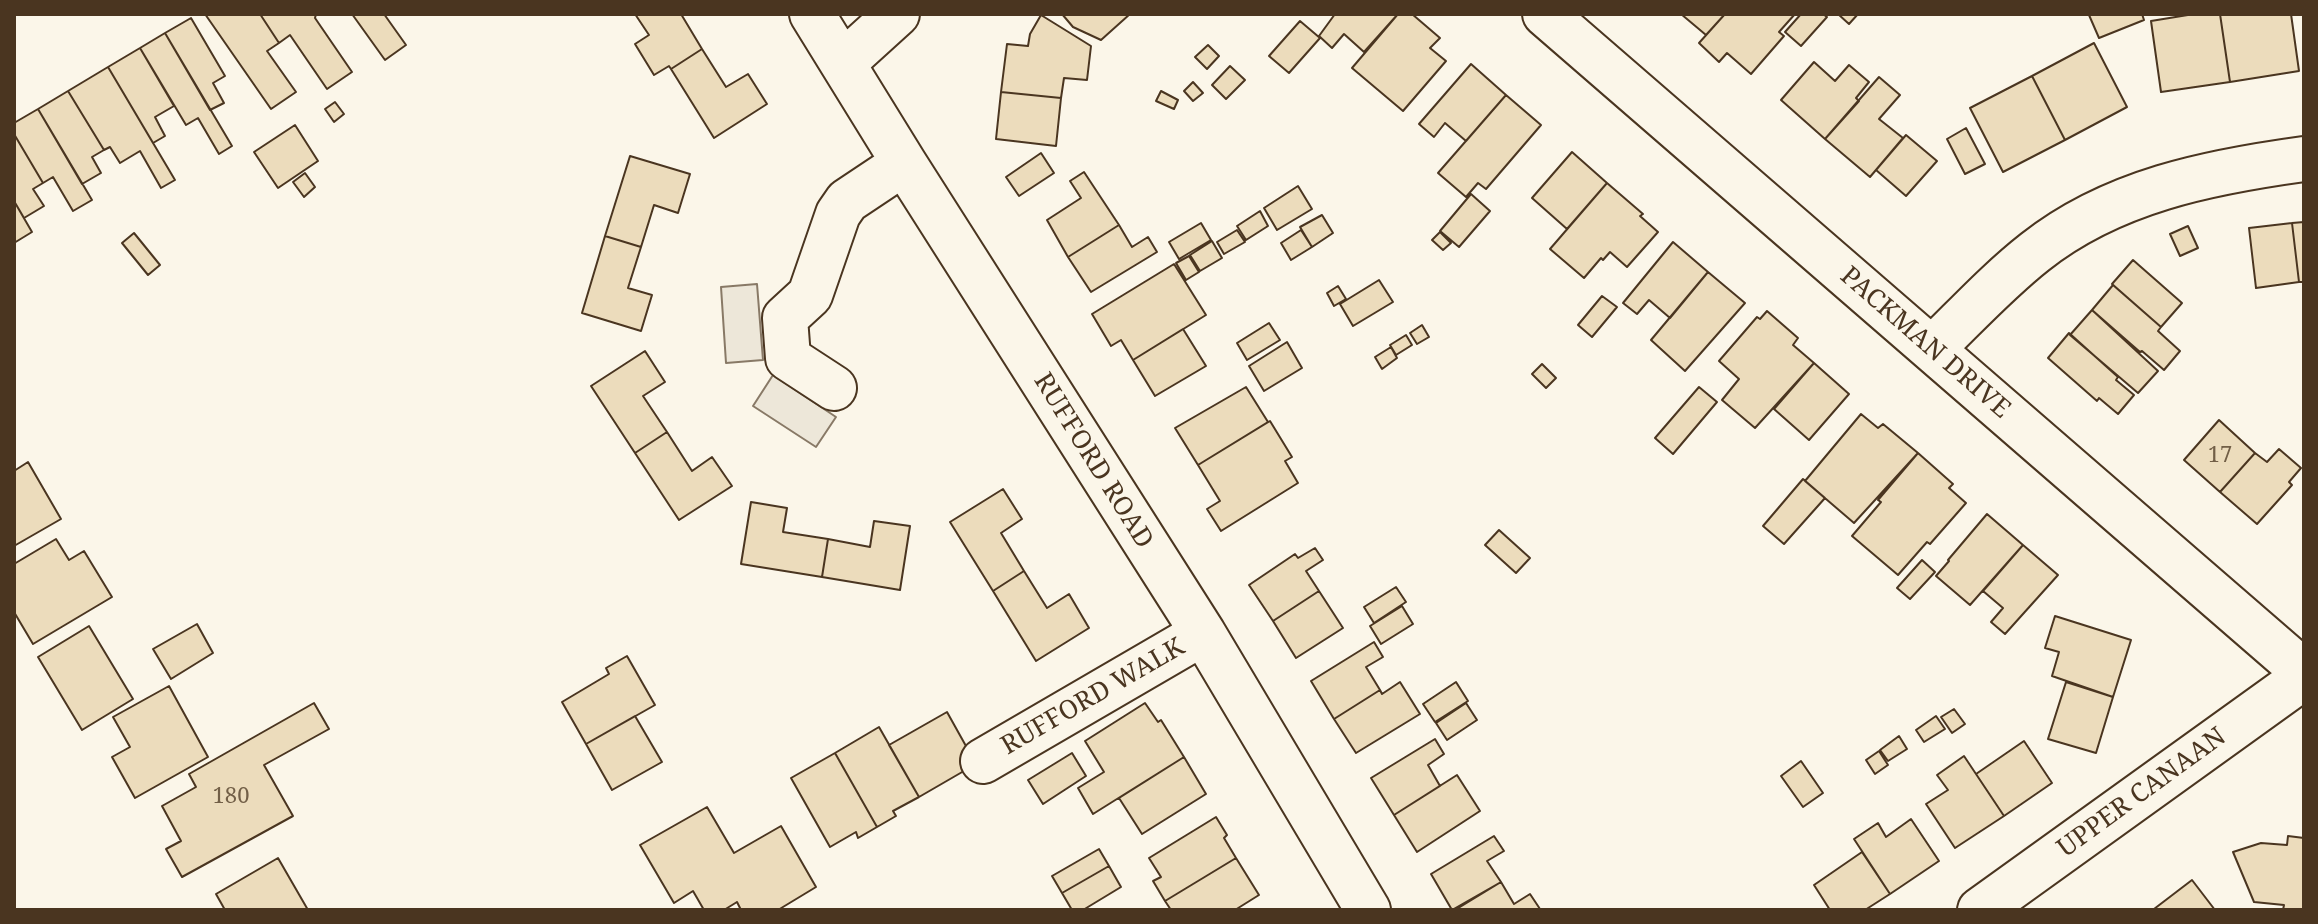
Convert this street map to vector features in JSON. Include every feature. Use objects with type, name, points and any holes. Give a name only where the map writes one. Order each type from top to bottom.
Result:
[{"type":"street","name":"RUFFORD ROAD","points":[[812,14],[1203,633],[1368,910]]},
{"type":"street","points":[[843,63],[897,14]]},
{"type":"street","name":"PACKMAN DRIVE","points":[[1545,14],[2304,674]]},
{"type":"street","points":[[1932,349],[2034,252],[2101,211],[2173,184],[2245,167],[2304,159]]},
{"type":"street","points":[[834,388],[788,358],[785,318],[810,295],[838,214],[847,201],[904,163]]},
{"type":"street","name":"RUFFORD WALK","points":[[983,761],[1203,633]]},
{"type":"street","name":"UPPER CANAAN","points":[[1980,910],[2304,674]]},
{"type":"shaded area","points":[[757,284],[763,360],[726,363],[721,287]]},
{"type":"shaded area","points":[[773,375],[836,417],[816,447],[753,406]]},
{"type":"building","points":[[205,14],[260,14],[279,43],[267,51],[296,92],[271,109]]},
{"type":"building","points":[[260,14],[316,14],[315,18],[352,72],[327,89],[290,35],[279,43]]},
{"type":"building","points":[[352,14],[384,14],[406,45],[385,60]]},
{"type":"building","points":[[635,14],[681,14],[702,49],[671,69],[669,66],[654,75],[635,44],[649,35]]},
{"type":"building","points":[[1062,14],[1130,14],[1101,40],[1073,27]]},
{"type":"building","points":[[1335,14],[1398,14],[1364,52],[1344,34],[1332,48],[1319,36]]},
{"type":"building","points":[[1398,14],[1412,14],[1440,38],[1430,48],[1446,61],[1403,111],[1352,68]]},
{"type":"building","points":[[1681,14],[1725,14],[1706,35]]},
{"type":"building","points":[[1725,14],[1795,14],[1779,32],[1784,36],[1751,74],[1727,53],[1719,62],[1699,43]]},
{"type":"building","points":[[1801,14],[1823,14],[1827,17],[1801,46],[1785,32]]},
{"type":"building","points":[[1838,14],[1858,14],[1849,24]]},
{"type":"building","points":[[2142,14],[2144,20],[2099,38],[2089,15]]},
{"type":"building","points":[[2194,14],[2220,14],[2230,82],[2161,92],[2151,21]]},
{"type":"building","points":[[2220,14],[2291,14],[2299,71],[2230,82]]},
{"type":"building","points":[[1041,15],[1091,46],[1087,80],[1064,78],[1061,98],[1001,92],[1007,44],[1028,46],[1030,34]]},
{"type":"building","points":[[191,18],[225,76],[213,83],[224,103],[210,110],[165,33]]},
{"type":"building","points":[[1300,21],[1320,38],[1289,73],[1269,56]]},
{"type":"building","points":[[165,33],[232,146],[219,154],[198,118],[186,125],[140,48]]},
{"type":"building","points":[[2094,43],[2127,107],[2065,140],[2032,76]]},
{"type":"building","points":[[1208,45],[1219,56],[1207,69],[1195,57]]},
{"type":"building","points":[[140,48],[174,106],[155,117],[165,136],[153,143],[108,67]]},
{"type":"building","points":[[702,49],[726,87],[748,74],[767,104],[714,138],[671,69]]},
{"type":"building","points":[[1814,62],[1835,81],[1849,65],[1869,82],[1856,98],[1859,101],[1825,139],[1781,100]]},
{"type":"building","points":[[1471,64],[1506,95],[1466,141],[1445,123],[1434,137],[1419,124]]},
{"type":"building","points":[[1230,66],[1245,80],[1226,99],[1212,85]]},
{"type":"building","points":[[108,67],[175,180],[161,188],[140,151],[120,163],[110,147],[104,150],[68,91]]},
{"type":"building","points":[[2032,76],[2065,140],[2003,172],[1970,108]]},
{"type":"building","points":[[1879,77],[1900,95],[1879,119],[1903,138],[1870,177],[1825,139]]},
{"type":"building","points":[[1193,82],[1203,93],[1193,101],[1184,91]]},
{"type":"building","points":[[68,91],[104,150],[92,157],[101,173],[82,184],[38,109]]},
{"type":"building","points":[[1161,91],[1178,100],[1174,109],[1156,101]]},
{"type":"building","points":[[1001,92],[1061,98],[1056,146],[996,139]]},
{"type":"building","points":[[1506,95],[1541,125],[1486,189],[1478,183],[1466,197],[1438,173]]},
{"type":"building","points":[[335,102],[344,114],[334,122],[325,109]]},
{"type":"building","points":[[38,109],[92,200],[73,211],[53,177],[43,183],[14,134],[14,123]]},
{"type":"building","points":[[295,125],[318,161],[278,188],[254,152]]},
{"type":"building","points":[[1966,128],[1985,164],[1965,174],[1947,139]]},
{"type":"building","points":[[14,134],[43,183],[33,189],[44,206],[24,218],[14,201]]},
{"type":"building","points":[[1906,135],[1937,161],[1906,196],[1876,170]]},
{"type":"building","points":[[1572,152],[1607,183],[1567,229],[1532,198]]},
{"type":"building","points":[[1041,153],[1054,173],[1019,196],[1006,177]]},
{"type":"building","points":[[630,156],[690,174],[678,213],[654,205],[641,247],[605,236]]},
{"type":"building","points":[[1084,172],[1119,225],[1068,257],[1047,220],[1081,198],[1070,181]]},
{"type":"building","points":[[305,173],[315,187],[304,197],[293,182]]},
{"type":"building","points":[[1607,183],[1643,214],[1640,216],[1658,232],[1627,267],[1610,252],[1584,278],[1550,249]]},
{"type":"building","points":[[1298,186],[1312,209],[1277,230],[1264,208]]},
{"type":"building","points":[[1471,194],[1490,211],[1459,247],[1440,231]]},
{"type":"building","points":[[14,201],[32,232],[14,243]]},
{"type":"building","points":[[1260,211],[1268,226],[1246,240],[1237,226]]},
{"type":"building","points":[[1322,215],[1333,233],[1312,247],[1300,227]]},
{"type":"building","points":[[2304,222],[2304,282],[2299,282],[2292,223]]},
{"type":"building","points":[[1201,223],[1211,240],[1179,259],[1169,242]]},
{"type":"building","points":[[2292,223],[2299,282],[2256,288],[2249,228]]},
{"type":"building","points":[[1119,225],[1132,247],[1148,237],[1157,252],[1091,292],[1068,257]]},
{"type":"building","points":[[2188,226],[2198,248],[2180,256],[2170,234]]},
{"type":"building","points":[[1237,230],[1245,242],[1224,254],[1217,242]]},
{"type":"building","points":[[1301,230],[1312,247],[1291,260],[1281,243]]},
{"type":"building","points":[[1440,232],[1451,243],[1443,250],[1432,240]]},
{"type":"building","points":[[134,233],[160,265],[148,275],[122,243]]},
{"type":"building","points":[[605,236],[641,247],[628,288],[652,295],[641,331],[582,313]]},
{"type":"building","points":[[1212,241],[1222,258],[1200,271],[1190,255]]},
{"type":"building","points":[[1673,242],[1708,272],[1670,318],[1649,300],[1637,314],[1623,303]]},
{"type":"building","points":[[1189,256],[1199,272],[1186,280],[1176,263]]},
{"type":"building","points":[[2133,260],[2182,303],[2161,327],[2112,284]]},
{"type":"building","points":[[1174,264],[1206,315],[1133,360],[1121,340],[1111,346],[1092,314]]},
{"type":"building","points":[[1708,272],[1745,303],[1685,371],[1651,340]]},
{"type":"building","points":[[1379,280],[1393,302],[1353,326],[1340,304]]},
{"type":"building","points":[[2113,285],[2161,327],[2158,331],[2180,351],[2164,370],[2092,310]]},
{"type":"building","points":[[1338,286],[1346,299],[1334,306],[1327,293]]},
{"type":"building","points":[[1602,296],[1617,307],[1592,337],[1578,325]]},
{"type":"building","points":[[2092,310],[2158,371],[2138,393],[2070,335]]},
{"type":"building","points":[[1767,311],[1798,338],[1793,345],[1814,363],[1755,428],[1722,400],[1739,379],[1719,361],[1757,317],[1760,319]]},
{"type":"building","points":[[1269,323],[1280,340],[1247,360],[1237,343]]},
{"type":"building","points":[[1422,325],[1429,337],[1417,344],[1410,333]]},
{"type":"building","points":[[1183,329],[1206,366],[1155,396],[1133,360]]},
{"type":"building","points":[[2069,333],[2134,395],[2118,414],[2099,398],[2097,401],[2048,358]]},
{"type":"building","points":[[1406,335],[1412,345],[1396,355],[1390,345]]},
{"type":"building","points":[[1287,342],[1302,368],[1264,391],[1249,366]]},
{"type":"building","points":[[1391,347],[1397,358],[1382,369],[1375,357]]},
{"type":"building","points":[[645,351],[665,382],[643,396],[667,432],[635,453],[591,386]]},
{"type":"building","points":[[1814,363],[1849,394],[1809,440],[1774,409]]},
{"type":"building","points":[[1542,364],[1556,378],[1546,388],[1532,374]]},
{"type":"building","points":[[1246,387],[1268,422],[1198,465],[1175,428]]},
{"type":"building","points":[[1699,387],[1717,402],[1673,454],[1655,438]]},
{"type":"building","points":[[1861,414],[1878,428],[1883,424],[1918,453],[1854,523],[1805,481]]},
{"type":"building","points":[[2219,420],[2255,453],[2220,492],[2184,460]]},
{"type":"building","points":[[1270,421],[1292,457],[1285,461],[1298,483],[1221,531],[1207,509],[1220,501],[1198,465]]},
{"type":"building","points":[[667,432],[692,471],[712,457],[732,486],[679,520],[635,453]]},
{"type":"building","points":[[2279,449],[2301,468],[2289,482],[2292,485],[2257,524],[2220,492],[2255,453],[2267,462]]},
{"type":"building","points":[[1918,453],[1953,484],[1949,488],[1966,503],[1898,575],[1852,536]]},
{"type":"building","points":[[28,462],[61,519],[14,546],[14,471]]},
{"type":"building","points":[[1803,479],[1825,498],[1784,544],[1763,526]]},
{"type":"building","points":[[1003,489],[1022,519],[1001,533],[1024,571],[993,591],[950,522]]},
{"type":"building","points":[[751,502],[787,508],[783,532],[828,539],[822,577],[741,564]]},
{"type":"building","points":[[1987,514],[2023,545],[1970,605],[1936,576]]},
{"type":"building","points":[[874,521],[910,526],[900,590],[822,577],[828,539],[870,547]]},
{"type":"building","points":[[1499,530],[1530,558],[1516,573],[1485,545]]},
{"type":"building","points":[[56,539],[69,560],[84,551],[112,597],[33,644],[14,612],[14,564]]},
{"type":"building","points":[[2023,545],[2058,575],[2005,634],[1991,622],[2003,608],[1983,591]]},
{"type":"building","points":[[1315,548],[1323,560],[1306,571],[1319,591],[1273,621],[1249,585],[1295,554],[1298,558]]},
{"type":"building","points":[[1922,560],[1935,572],[1910,599],[1897,588]]},
{"type":"building","points":[[1024,571],[1047,608],[1069,594],[1089,628],[1036,661],[993,591]]},
{"type":"building","points":[[1396,587],[1406,602],[1374,623],[1364,607]]},
{"type":"building","points":[[1319,591],[1343,628],[1296,658],[1273,621]]},
{"type":"building","points":[[1402,606],[1413,624],[1381,644],[1370,626]]},
{"type":"building","points":[[2055,616],[2131,640],[2113,697],[2052,676],[2059,652],[2045,648]]},
{"type":"building","points":[[197,624],[213,653],[171,679],[153,649]]},
{"type":"building","points":[[89,626],[133,699],[82,730],[38,657]]},
{"type":"building","points":[[1374,642],[1383,657],[1366,667],[1380,690],[1334,719],[1311,681]]},
{"type":"building","points":[[627,656],[655,705],[586,744],[562,702],[609,674],[606,668]]},
{"type":"building","points":[[1400,682],[1420,714],[1356,753],[1334,719],[1380,690],[1382,694]]},
{"type":"building","points":[[1456,682],[1468,701],[1435,722],[1423,704]]},
{"type":"building","points":[[2066,682],[2113,697],[2096,753],[2048,739]]},
{"type":"building","points":[[169,686],[208,757],[135,798],[112,757],[130,747],[113,717]]},
{"type":"building","points":[[314,703],[329,729],[264,765],[293,816],[182,877],[166,849],[181,841],[162,806],[196,787],[189,774]]},
{"type":"building","points":[[1145,703],[1158,722],[1161,720],[1184,757],[1093,814],[1078,788],[1104,772],[1085,741]]},
{"type":"building","points":[[1466,703],[1477,720],[1447,740],[1436,723]]},
{"type":"building","points":[[1954,709],[1965,724],[1952,733],[1941,717]]},
{"type":"building","points":[[947,712],[976,764],[919,797],[889,745]]},
{"type":"building","points":[[635,716],[662,762],[612,790],[586,744]]},
{"type":"building","points":[[1936,716],[1945,729],[1924,742],[1916,730]]},
{"type":"building","points":[[879,727],[919,797],[893,811],[896,816],[877,827],[835,753]]},
{"type":"building","points":[[1899,736],[1907,749],[1888,761],[1880,750]]},
{"type":"building","points":[[1435,739],[1444,754],[1428,765],[1440,786],[1394,815],[1371,778]]},
{"type":"building","points":[[2024,741],[2052,783],[2004,816],[1976,774]]},
{"type":"building","points":[[1879,751],[1888,765],[1875,774],[1866,760]]},
{"type":"building","points":[[835,753],[877,827],[858,838],[856,832],[830,847],[791,778]]},
{"type":"building","points":[[1072,753],[1086,776],[1043,804],[1028,780]]},
{"type":"building","points":[[1964,756],[2004,816],[1955,848],[1926,804],[1948,790],[1937,775]]},
{"type":"building","points":[[1184,757],[1206,794],[1142,834],[1119,798]]},
{"type":"building","points":[[1801,761],[1823,793],[1803,807],[1781,776]]},
{"type":"building","points":[[1457,775],[1480,811],[1417,852],[1394,815]]},
{"type":"building","points":[[707,807],[734,853],[781,826],[816,887],[778,910],[741,910],[737,902],[724,910],[704,910],[693,891],[674,903],[640,845]]},
{"type":"building","points":[[1216,817],[1236,858],[1165,901],[1153,881],[1161,877],[1149,858]]},
{"type":"building","points":[[1911,819],[1939,861],[1890,894],[1854,839],[1878,823],[1886,837]]},
{"type":"building","points":[[1494,836],[1504,851],[1487,861],[1501,882],[1452,910],[1431,874]]},
{"type":"building","points":[[2288,836],[2304,838],[2304,910],[2283,910],[2284,905],[2254,902],[2233,852],[2261,843],[2287,845]]},
{"type":"building","points":[[1099,849],[1109,866],[1062,893],[1052,876]]},
{"type":"building","points":[[1862,852],[1890,894],[1865,910],[1830,910],[1814,885]]},
{"type":"building","points":[[278,858],[308,910],[225,910],[216,894]]},
{"type":"building","points":[[1236,858],[1259,895],[1235,910],[1171,910],[1165,901]]},
{"type":"building","points":[[1109,866],[1121,887],[1083,910],[1072,910],[1062,893]]},
{"type":"building","points":[[2192,880],[2215,910],[2154,909]]},
{"type":"building","points":[[1501,882],[1514,904],[1530,894],[1540,909],[1455,910]]}]
